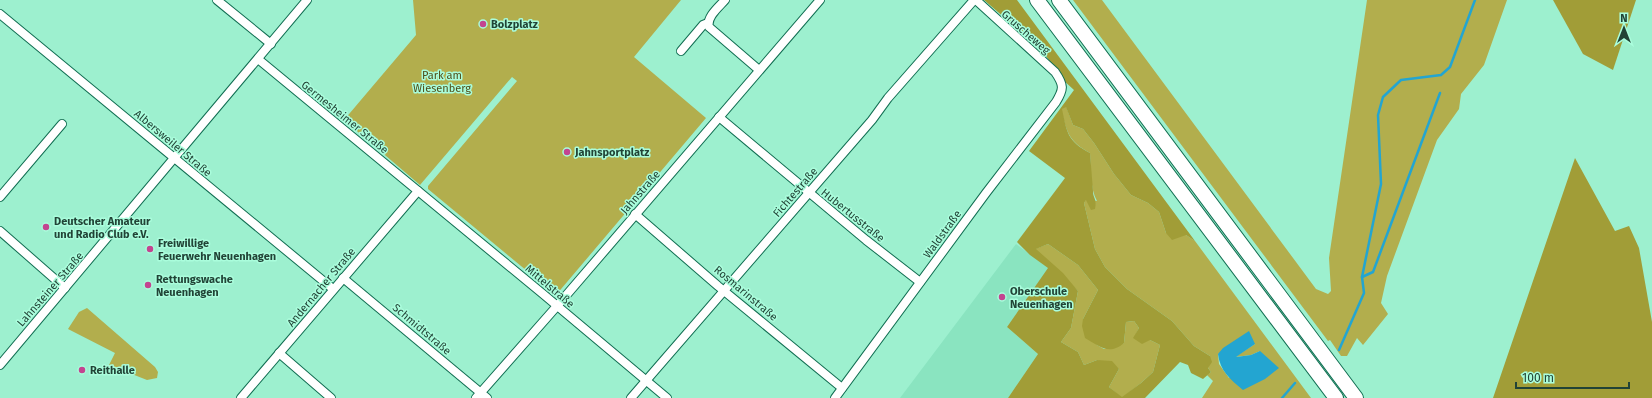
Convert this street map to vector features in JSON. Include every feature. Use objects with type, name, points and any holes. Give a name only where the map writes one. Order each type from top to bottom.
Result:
[{"type":"highway","points":[[1037,0],[1336,398]]},
{"type":"highway","points":[[1060,0],[1356,398]]},
{"type":"street","points":[[216,0],[271,44]]},
{"type":"street","name":"Lahnsteiner Straße","points":[[0,364],[175,159],[307,0]]},
{"type":"street","points":[[681,51],[703,25],[708,23],[710,18],[725,0]]},
{"type":"street","name":"Jahnstraße","points":[[481,396],[635,214],[820,0]]},
{"type":"street","name":"Gruscheweg","points":[[975,0],[1055,72],[1061,81]]},
{"type":"street","name":"Fichtestraße","points":[[631,398],[878,114],[890,96],[975,0]]},
{"type":"street","name":"Albersweiler Straße","points":[[0,14],[333,289]]},
{"type":"street","points":[[708,23],[709,27],[759,70]]},
{"type":"street","name":"Germesheimer Straße","points":[[258,59],[418,191]]},
{"type":"street","name":"Waldstraße","points":[[834,398],[987,191],[1056,102],[1062,88],[1061,81]]},
{"type":"street","name":"Hubertusstraße","points":[[719,117],[809,193],[920,282]]},
{"type":"street","points":[[0,197],[62,124]]},
{"type":"street","name":"Andernacher Straße","points":[[241,398],[418,191]]},
{"type":"street","name":"Mittelstraße","points":[[418,191],[667,398]]},
{"type":"street","name":"Rosmarinstraße","points":[[635,214],[842,388]]},
{"type":"street","points":[[0,231],[66,288]]},
{"type":"street","name":"Schmidtstraße","points":[[343,278],[481,396]]},
{"type":"street","points":[[280,353],[331,398]]},
{"type":"shaded area","points":[[984,0],[1017,0],[1195,241],[1186,235],[1172,240],[1166,233],[1159,212],[1148,203],[1131,195],[1114,174],[1083,129],[1073,125],[1066,107],[1062,109],[1065,124],[1072,140],[1082,149],[1090,153],[1093,194],[1096,203],[1095,209],[1091,210],[1086,200],[1084,203],[1095,249],[1105,267],[1127,289],[1172,321],[1194,346],[1210,356],[1212,362],[1208,368],[1211,372],[1203,379],[1191,373],[1188,365],[1180,362],[1145,398],[1008,398],[1038,354],[1007,327],[1048,268],[1030,255],[1017,242],[1065,178],[1029,151],[1074,90],[1062,79],[1042,50]],"holes":[[[1048,244],[1078,265],[1098,290],[1083,319],[1082,326],[1085,338],[1100,347],[1114,349],[1124,343],[1126,322],[1134,321],[1139,328],[1133,338],[1142,344],[1150,340],[1160,345],[1153,372],[1122,397],[1109,387],[1119,369],[1112,361],[1097,360],[1084,365],[1078,352],[1061,342],[1071,328],[1078,291],[1063,273],[1036,249]]]},
{"type":"shaded area","points":[[1553,0],[1636,0],[1613,70],[1583,54]]},
{"type":"shaded area","points":[[1575,158],[1615,231],[1629,226],[1639,248],[1652,322],[1652,398],[1493,398]]},
{"type":"shaded area","name":"Oberschule Neuenhagen","points":[[1016,244],[1049,268],[1007,327],[1038,354],[1008,398],[900,398]]},
{"type":"green space","name":"Jahnsportplatz","points":[[413,0],[681,0],[634,57],[706,118],[556,295],[428,189],[428,186],[517,81],[512,77],[420,185],[344,120],[416,35]]},
{"type":"green space","points":[[1073,0],[1102,0],[1316,289],[1328,294],[1331,291],[1329,258],[1367,0],[1507,0],[1484,65],[1461,94],[1459,109],[1437,140],[1387,276],[1381,303],[1388,314],[1363,345],[1357,338],[1347,356],[1341,356],[1330,340],[1328,341]]},
{"type":"green space","points":[[1066,106],[1073,125],[1083,129],[1114,174],[1131,195],[1148,203],[1159,212],[1166,233],[1186,235],[1195,241],[1311,398],[1202,398],[1213,381],[1207,375],[1211,372],[1208,368],[1210,356],[1194,346],[1172,321],[1127,289],[1105,267],[1095,249],[1084,203],[1086,199],[1097,201],[1092,184],[1090,153],[1073,140],[1067,130],[1061,109]],"holes":[[[1255,344],[1235,357],[1251,355],[1260,351],[1229,378],[1219,364],[1218,354]]]},
{"type":"green space","points":[[1048,244],[1078,265],[1098,290],[1083,319],[1097,345],[1104,349],[1124,343],[1126,322],[1134,321],[1139,328],[1134,338],[1150,340],[1160,345],[1153,372],[1122,398],[1109,387],[1119,369],[1097,360],[1084,365],[1078,352],[1061,342],[1071,328],[1078,291],[1035,249]]},
{"type":"green space","points":[[87,308],[155,367],[158,372],[157,378],[147,380],[109,365],[115,353],[68,329],[79,312]]},
{"type":"water","points":[[1249,331],[1255,344],[1236,357],[1251,355],[1260,351],[1279,368],[1265,379],[1243,390],[1223,370],[1218,354],[1223,348]]},
{"type":"waterway","points":[[1339,350],[1364,293],[1362,277],[1381,184],[1378,115],[1383,97],[1401,80],[1441,75],[1450,67],[1475,0]]},
{"type":"waterway","points":[[1362,277],[1373,272],[1440,93]]},
{"type":"waterway","points":[[1282,398],[1295,383]]},
{"type":"place","name":"Bolzplatz","points":[[483,24]]},
{"type":"place","name":"Jahnsportplatz","points":[[567,152]]},
{"type":"place","name":"Deutscher Amateur und Radio Club e.V.","points":[[46,227]]},
{"type":"place","name":"Freiwillige Feuerwehr Neuenhagen","points":[[150,249]]},
{"type":"place","name":"Rettungswache Neuenhagen","points":[[148,285]]},
{"type":"place","name":"Oberschule Neuenhagen","points":[[1002,297]]},
{"type":"place","name":"Reithalle","points":[[82,370]]},
{"type":"park label","name":"Park am Wiesenberg","points":[[442,81]]}]
